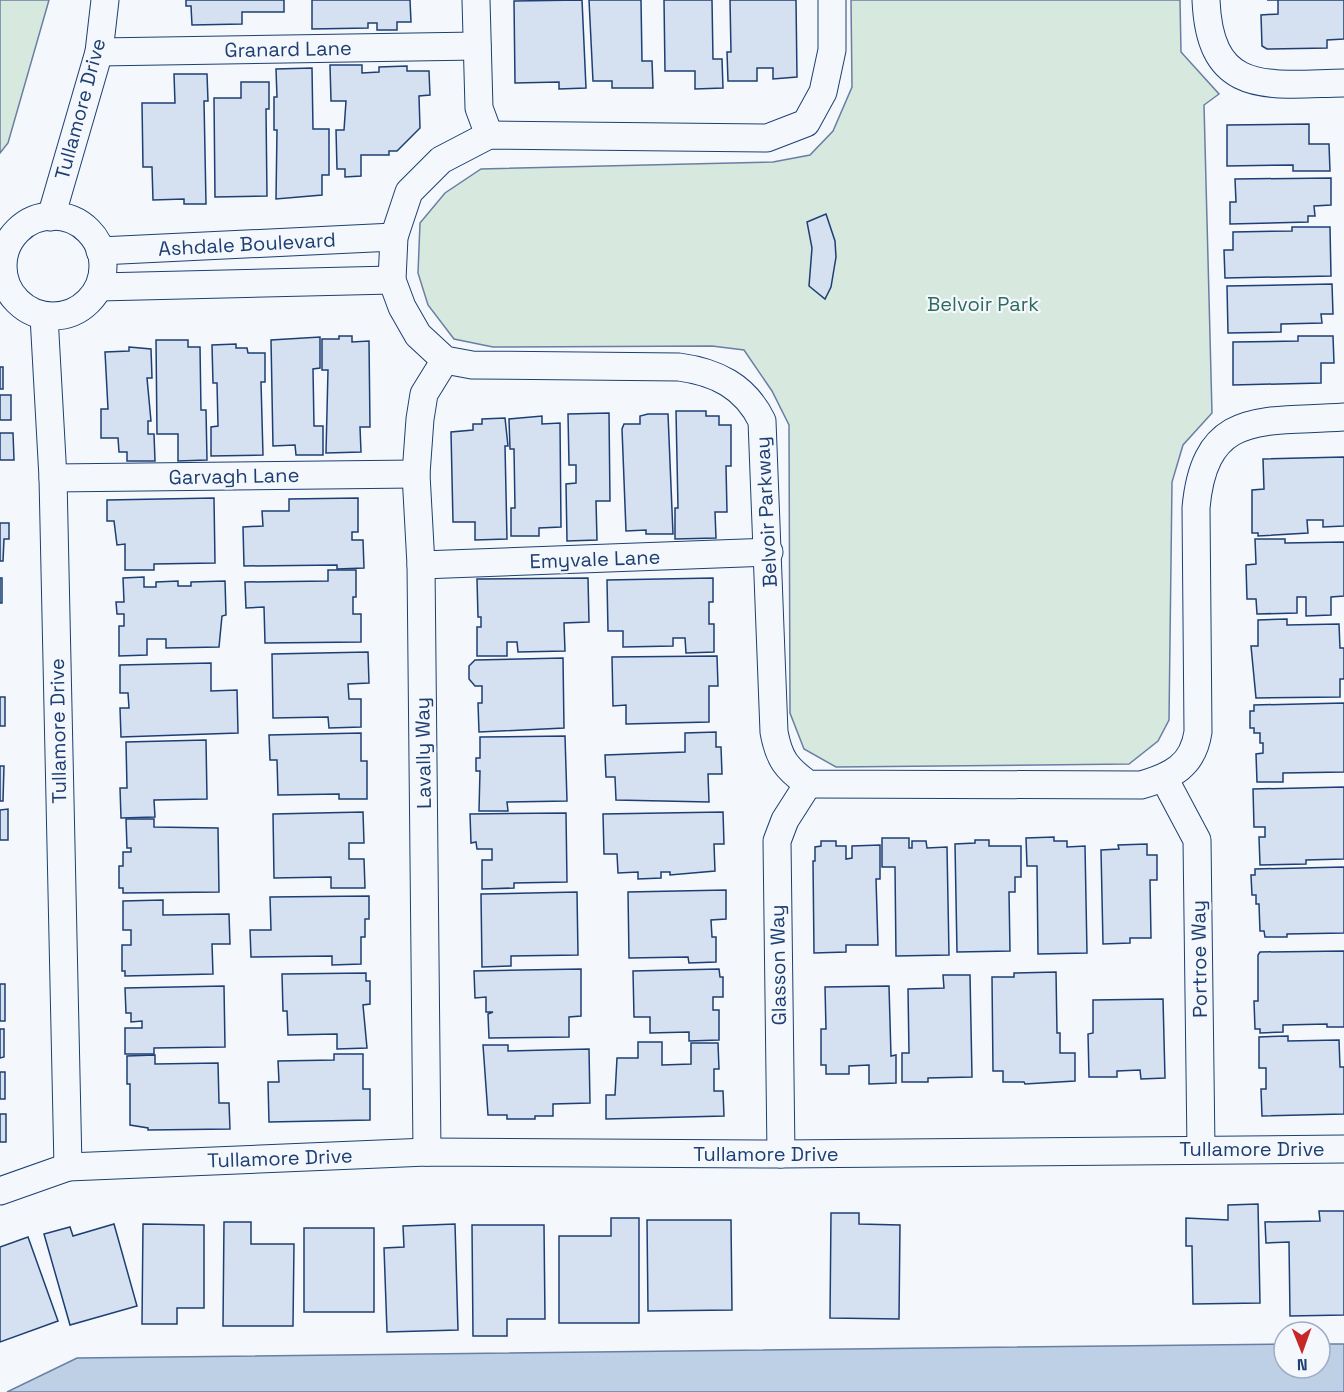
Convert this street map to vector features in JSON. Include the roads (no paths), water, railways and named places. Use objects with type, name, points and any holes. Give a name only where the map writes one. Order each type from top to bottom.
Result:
[{"type":"street","name":"Tullamore Drive","points":[[51,216],[99,52],[105,0]]},
{"type":"street","points":[[476,0],[479,108],[489,135]]},
{"type":"street","points":[[445,360],[418,335],[402,307],[392,280],[394,237],[409,192],[441,159],[489,135],[767,138],[806,123],[823,92],[832,50],[832,0]]},
{"type":"street","points":[[1206,0],[1208,30],[1214,47],[1222,61],[1235,73],[1253,81],[1271,84],[1344,83]]},
{"type":"street","name":"Granard Lane","points":[[99,52],[477,46]]},
{"type":"street","points":[[51,216],[69,219],[84,228],[96,240],[103,268],[99,287],[88,301],[75,311],[57,316],[27,310],[14,298],[1,273],[3,256],[10,240],[22,227],[37,219],[51,216]]},
{"type":"street","name":"Ashdale Boulevard","points":[[100,251],[394,237]]},
{"type":"street","name":"Ashdale Boulevard","points":[[99,287],[392,280]]},
{"type":"street","name":"Tullamore Drive","points":[[44,315],[53,478],[68,1167],[427,1152],[781,1154],[1344,1149]]},
{"type":"street","name":"Lavally Way","points":[[427,1152],[421,565],[416,474],[424,394],[445,360]]},
{"type":"street","name":"Belvoir Parkway","points":[[445,360],[471,365],[679,367],[704,371],[725,379],[746,396],[762,421],[769,552],[774,732],[778,753],[792,772],[808,784]]},
{"type":"street","points":[[808,784],[1141,785],[1164,778],[1184,764],[1195,749],[1196,508],[1201,471],[1208,456],[1229,431],[1252,423],[1344,417]]},
{"type":"street","name":"Garvagh Lane","points":[[53,478],[416,474]]},
{"type":"street","name":"Emyvale Lane","points":[[421,565],[769,552]]},
{"type":"street","name":"Portroe Way","points":[[1164,778],[1197,840],[1200,1149]]},
{"type":"street","name":"Glasson Way","points":[[781,1154],[777,841],[785,819],[808,784]]},
{"type":"street","points":[[0,1191],[68,1167]]},
{"type":"water","points":[[1272,1344],[1272,1380],[1332,1380],[1332,1344],[1344,1344],[1344,1392],[7,1392],[77,1358]]},
{"type":"park label","name":"Belvoir Park","points":[[983,304]]}]
